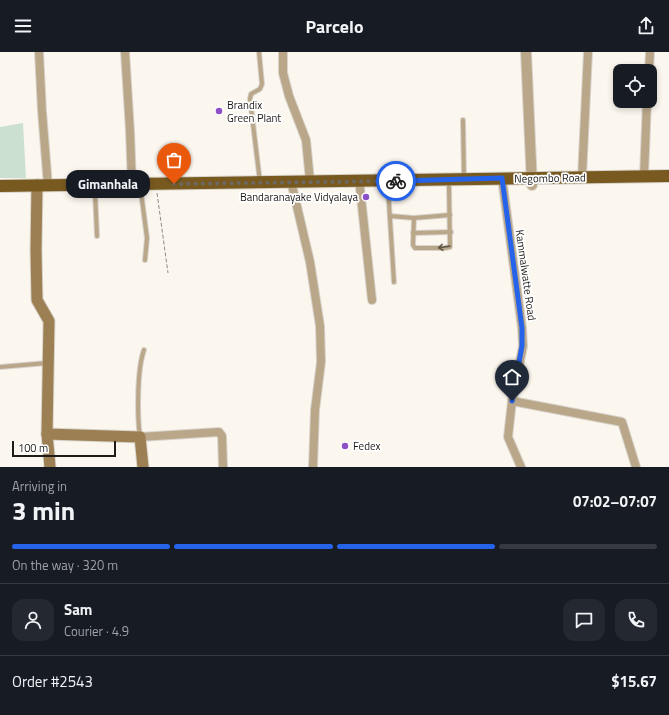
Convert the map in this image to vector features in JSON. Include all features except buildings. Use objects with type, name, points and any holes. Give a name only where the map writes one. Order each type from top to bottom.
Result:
[{"type":"highway","name":"Negombo Road","points":[[0,194],[41,188],[136,188],[260,182],[360,188],[449,187],[582,177],[669,176]]},
{"type":"highway","name":"Negombo Road","points":[[0,186],[95,192],[136,188],[157,192],[292,185],[310,181],[464,179],[502,182]]},
{"type":"highway","name":"Negombo Road","points":[[531,181],[669,183]]},
{"type":"main road","points":[[41,188],[36,250],[37,300],[49,322],[47,434],[50,467]]},
{"type":"main road","points":[[47,434],[140,437],[143,467]]},
{"type":"street","points":[[39,52],[42,112],[41,188]]},
{"type":"street","points":[[125,52],[130,131],[136,188]]},
{"type":"street","points":[[283,52],[284,73],[290,96],[306,140],[310,181]]},
{"type":"street","points":[[526,52],[531,181]]},
{"type":"street","points":[[582,177],[588,52]]},
{"type":"street","points":[[649,64],[650,52]]},
{"type":"street","points":[[644,176],[647,108]]},
{"type":"street","name":"Kammalwatte Road","points":[[502,182],[522,328],[522,346],[512,401],[508,437],[521,467]]},
{"type":"street","points":[[292,185],[310,262],[320,326],[321,362],[315,410],[313,467]]},
{"type":"street","points":[[360,188],[372,300]]},
{"type":"street","points":[[512,401],[622,422],[636,467]]},
{"type":"street","points":[[140,437],[219,432],[222,436],[223,467]]},
{"type":"lane","points":[[259,52],[262,84],[260,89],[251,94],[250,99],[260,182]]},
{"type":"lane","points":[[463,120],[464,179]]},
{"type":"lane","points":[[414,218],[413,245],[415,248],[448,248],[451,244],[449,187]]},
{"type":"lane","points":[[136,188],[147,238],[145,260]]},
{"type":"lane","points":[[388,188],[394,282]]},
{"type":"lane","points":[[95,192],[97,236]]},
{"type":"lane","points":[[390,216],[414,218],[450,215]]},
{"type":"lane","points":[[413,233],[451,232]]},
{"type":"lane","points":[[140,437],[138,425],[139,384],[140,366],[144,350]]},
{"type":"lane","points":[[0,367],[48,362]]},
{"type":"path","points":[[157,192],[168,274]]},
{"type":"green space","points":[[23,123],[26,178],[0,178],[0,127]]},
{"type":"way so far","points":[[174,184],[291,181],[396,181]]},
{"type":"place","name":"Brandix Green Plant","points":[[219,111]]},
{"type":"place","name":"Gimanhala","points":[[174,184]]},
{"type":"place","name":"Bandaranayake Vidyalaya","points":[[366,197]]},
{"type":"place","name":"Fedex","points":[[345,446]]},
{"type":"route","points":[[396,181],[502,178],[503,196],[522,328],[522,346],[512,401]]}]
